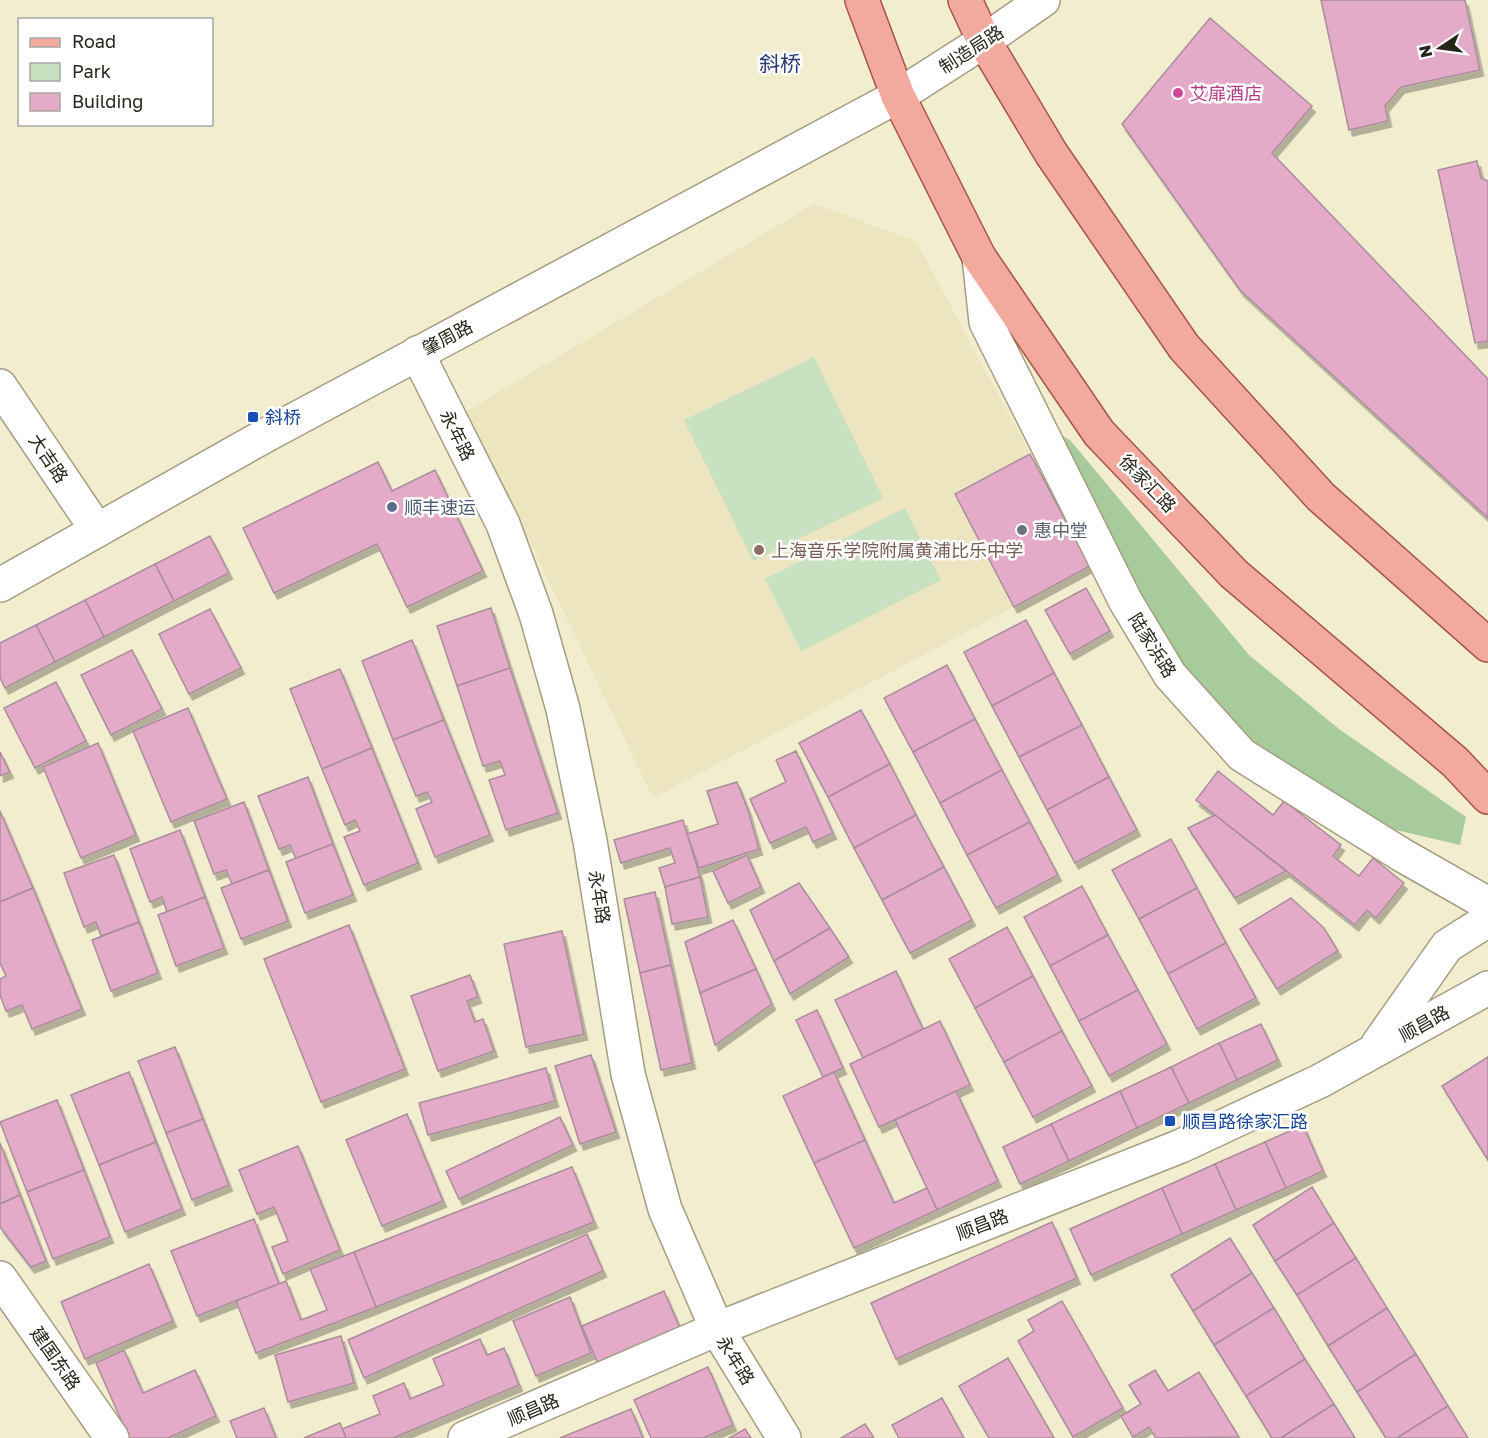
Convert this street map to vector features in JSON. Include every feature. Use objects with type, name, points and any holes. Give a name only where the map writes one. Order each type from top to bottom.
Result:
[{"type":"main road","points":[[862,0],[898,96]]},
{"type":"main road","points":[[965,0],[984,41],[1051,153],[1184,347],[1321,497],[1488,645]]},
{"type":"main road","name":"徐家汇路","points":[[898,96],[979,257],[1099,433],[1234,574],[1455,762],[1488,797]]},
{"type":"street","name":"制造局路","points":[[898,96],[1043,0]]},
{"type":"street","name":"肇周路","points":[[0,585],[417,353],[898,96]]},
{"type":"street","name":"陆家浜路","points":[[979,257],[986,322],[1126,602],[1170,675],[1242,755],[1402,855],[1488,904]]},
{"type":"street","name":"永年路","points":[[417,353],[503,524],[536,614],[563,709],[590,841],[628,1074],[665,1209],[717,1329],[784,1438]]},
{"type":"street","name":"大吉路","points":[[0,386],[97,530]]},
{"type":"street","points":[[1374,1050],[1447,946],[1488,920]]},
{"type":"street","name":"顺昌路","points":[[465,1438],[717,1329],[1181,1146],[1320,1081],[1488,988]]},
{"type":"street","name":"建国东路","points":[[0,1278],[111,1438]]},
{"type":"shaded area","name":"上海音乐学院附属黄浦比乐中学","points":[[814,204],[916,241],[1030,454],[955,494],[1014,607],[653,798],[467,411]]},
{"type":"green space","points":[[814,357],[883,498],[753,561],[684,420]]},
{"type":"green space","points":[[1053,431],[1070,440],[1249,655],[1339,729],[1466,817],[1460,845],[1396,830],[1257,747],[1180,666],[1129,577]]},
{"type":"green space","points":[[905,508],[941,580],[801,651],[765,579]]},
{"type":"building","points":[[1321,0],[1465,0],[1480,70],[1401,87],[1385,106],[1388,121],[1349,130]]},
{"type":"building","points":[[1210,18],[1312,106],[1272,153],[1488,379],[1488,518],[1240,290],[1122,124]]},
{"type":"building","points":[[1477,161],[1481,178],[1488,181],[1488,341],[1475,343],[1438,170]]},
{"type":"building","name":"惠中堂","points":[[1030,454],[1090,566],[1014,607],[955,494]]},
{"type":"building","points":[[378,462],[392,491],[435,470],[483,571],[407,607],[377,544],[274,593],[243,528]]},
{"type":"building","points":[[210,536],[229,573],[174,601],[155,564]]},
{"type":"building","points":[[155,564],[174,601],[104,637],[85,600]]},
{"type":"building","points":[[1086,588],[1110,631],[1070,654],[1045,610]]},
{"type":"building","points":[[85,600],[104,637],[55,662],[36,625]]},
{"type":"building","points":[[491,608],[510,668],[457,686],[437,626]]},
{"type":"building","points":[[210,609],[241,668],[189,694],[159,634]]},
{"type":"building","points":[[1026,620],[1054,673],[992,706],[964,652]]},
{"type":"building","points":[[36,625],[55,662],[5,688],[0,678],[0,643]]},
{"type":"building","points":[[412,640],[444,720],[393,740],[362,661]]},
{"type":"building","points":[[132,650],[162,709],[111,735],[81,675]]},
{"type":"building","points":[[947,665],[975,719],[913,752],[884,698]]},
{"type":"building","points":[[510,668],[558,813],[506,830],[489,780],[505,775],[500,761],[483,766],[457,686]]},
{"type":"building","points":[[340,669],[372,748],[322,769],[290,689]]},
{"type":"building","points":[[1054,673],[1082,725],[1019,757],[992,706]]},
{"type":"building","points":[[56,682],[86,741],[35,768],[4,708]]},
{"type":"building","points":[[188,708],[227,799],[171,822],[133,731]]},
{"type":"building","points":[[861,710],[890,764],[828,797],[799,743]]},
{"type":"building","points":[[975,719],[1002,770],[940,803],[913,752]]},
{"type":"building","points":[[444,720],[490,835],[435,857],[416,809],[432,802],[427,792],[416,796],[393,740]]},
{"type":"building","points":[[1082,725],[1109,777],[1047,810],[1019,757]]},
{"type":"building","points":[[98,743],[136,835],[81,858],[43,767]]},
{"type":"building","points":[[372,748],[418,863],[364,885],[344,837],[360,831],[355,820],[345,825],[322,769]]},
{"type":"building","points":[[796,751],[833,833],[813,842],[806,827],[770,843],[750,799],[786,782],[776,760]]},
{"type":"building","points":[[0,752],[10,772],[0,776]]},
{"type":"building","points":[[890,764],[916,815],[854,848],[828,797]]},
{"type":"building","points":[[1002,770],[1030,822],[967,855],[940,803]]},
{"type":"building","points":[[1218,771],[1273,815],[1284,801],[1341,845],[1333,856],[1359,876],[1373,858],[1404,883],[1376,918],[1367,910],[1355,925],[1196,800]]},
{"type":"building","points":[[308,777],[333,844],[296,859],[290,845],[279,849],[258,796]]},
{"type":"building","points":[[1109,777],[1137,830],[1075,863],[1047,810]]},
{"type":"building","points":[[737,782],[759,849],[699,868],[687,834],[718,824],[707,791]]},
{"type":"building","points":[[244,802],[269,870],[232,884],[226,870],[214,874],[194,821]]},
{"type":"building","points":[[0,811],[33,888],[0,902]]},
{"type":"building","points":[[916,815],[944,867],[882,900],[854,848]]},
{"type":"building","points":[[1215,815],[1286,871],[1235,898],[1188,828]]},
{"type":"building","points":[[683,820],[700,877],[665,887],[659,868],[675,863],[670,848],[621,863],[614,840]]},
{"type":"building","points":[[1030,822],[1058,875],[996,908],[967,855]]},
{"type":"building","points":[[180,830],[205,897],[167,912],[162,897],[150,902],[130,849]]},
{"type":"building","points":[[1171,839],[1197,888],[1139,919],[1112,870]]},
{"type":"building","points":[[333,844],[353,895],[305,913],[286,862]]},
{"type":"building","points":[[114,855],[139,922],[101,936],[96,922],[84,927],[64,873]]},
{"type":"building","points":[[747,855],[761,887],[728,903],[713,871]]},
{"type":"building","points":[[944,867],[972,920],[910,953],[882,900]]},
{"type":"building","points":[[269,870],[288,921],[241,939],[221,888]]},
{"type":"building","points":[[700,877],[708,917],[672,924],[665,887]]},
{"type":"building","points":[[799,883],[830,928],[774,961],[750,910]]},
{"type":"building","points":[[1082,886],[1108,935],[1050,966],[1024,917]]},
{"type":"building","points":[[33,888],[82,1009],[32,1029],[22,1005],[6,1011],[0,995],[0,979],[6,976],[0,963],[0,902]]},
{"type":"building","points":[[1197,888],[1226,943],[1168,974],[1139,919]]},
{"type":"building","points":[[655,892],[671,965],[640,973],[624,899]]},
{"type":"building","points":[[205,897],[224,948],[176,966],[158,915]]},
{"type":"building","points":[[1291,898],[1324,928],[1338,951],[1277,989],[1240,929]]},
{"type":"building","points":[[733,920],[756,969],[700,993],[685,942]]},
{"type":"building","points":[[139,922],[158,973],[111,991],[92,940]]},
{"type":"building","points":[[349,925],[405,1069],[321,1102],[264,959]]},
{"type":"building","points":[[1007,927],[1033,976],[975,1008],[949,959]]},
{"type":"building","points":[[830,928],[849,957],[790,994],[774,961]]},
{"type":"building","points":[[562,931],[584,1034],[526,1047],[504,944]]},
{"type":"building","points":[[1108,935],[1138,990],[1079,1021],[1050,966]]},
{"type":"building","points":[[1226,943],[1256,998],[1197,1029],[1168,974]]},
{"type":"building","points":[[671,965],[692,1063],[661,1070],[640,973]]},
{"type":"building","points":[[756,969],[772,1004],[715,1045],[700,993]]},
{"type":"building","points":[[896,971],[923,1029],[863,1058],[835,1000]]},
{"type":"building","points":[[470,975],[478,997],[467,1001],[475,1022],[483,1019],[494,1051],[438,1071],[411,996]]},
{"type":"building","points":[[1033,976],[1062,1031],[1004,1062],[975,1008]]},
{"type":"building","points":[[1138,990],[1167,1044],[1109,1076],[1079,1021]]},
{"type":"building","points":[[817,1010],[843,1068],[823,1077],[796,1020]]},
{"type":"building","points":[[940,1021],[970,1085],[879,1127],[850,1064]]},
{"type":"building","points":[[1261,1024],[1278,1060],[1237,1080],[1219,1043]]},
{"type":"building","points":[[1062,1031],[1092,1086],[1033,1117],[1004,1062]]},
{"type":"building","points":[[1219,1043],[1237,1080],[1189,1103],[1171,1067]]},
{"type":"building","points":[[175,1047],[203,1119],[166,1133],[138,1061]]},
{"type":"building","points":[[591,1055],[616,1132],[580,1144],[555,1066]]},
{"type":"building","points":[[1488,1057],[1488,1160],[1442,1086]]},
{"type":"building","points":[[1171,1067],[1189,1103],[1137,1128],[1120,1091]]},
{"type":"building","points":[[546,1068],[555,1101],[428,1135],[419,1103]]},
{"type":"building","points":[[129,1072],[156,1142],[99,1165],[71,1095]]},
{"type":"building","points":[[834,1072],[865,1140],[814,1163],[783,1096]]},
{"type":"building","points":[[956,1091],[998,1181],[937,1210],[895,1120]]},
{"type":"building","points":[[1120,1091],[1137,1128],[1069,1161],[1051,1124]]},
{"type":"building","points":[[57,1100],[84,1170],[27,1192],[0,1122]]},
{"type":"building","points":[[407,1114],[443,1201],[382,1226],[346,1140]]},
{"type":"building","points":[[560,1117],[573,1145],[459,1199],[446,1171]]},
{"type":"building","points":[[203,1119],[229,1185],[192,1200],[166,1133]]},
{"type":"building","points":[[1051,1124],[1069,1161],[1020,1184],[1003,1147]]},
{"type":"building","points":[[1303,1125],[1323,1171],[1286,1188],[1265,1142]]},
{"type":"building","points":[[865,1140],[894,1203],[927,1188],[937,1210],[854,1248],[814,1163]]},
{"type":"building","points":[[156,1142],[182,1209],[125,1232],[99,1165]]},
{"type":"building","points":[[1265,1142],[1286,1188],[1236,1210],[1215,1164]]},
{"type":"building","points":[[0,1143],[20,1195],[0,1204]]},
{"type":"building","points":[[298,1146],[340,1250],[283,1274],[272,1247],[288,1241],[274,1207],[257,1214],[239,1170]]},
{"type":"building","points":[[1215,1164],[1236,1210],[1182,1234],[1162,1188]]},
{"type":"building","points":[[572,1167],[594,1222],[376,1307],[354,1252]]},
{"type":"building","points":[[84,1170],[110,1237],[53,1259],[27,1192]]},
{"type":"building","points":[[1312,1187],[1334,1223],[1275,1261],[1253,1225]]},
{"type":"building","points":[[1162,1188],[1182,1234],[1091,1275],[1070,1229]]},
{"type":"building","points":[[20,1195],[46,1261],[31,1267],[0,1227],[0,1204]]},
{"type":"building","points":[[254,1219],[279,1284],[197,1316],[171,1251]]},
{"type":"building","points":[[1052,1222],[1077,1278],[896,1359],[871,1303]]},
{"type":"building","points":[[1334,1223],[1356,1258],[1297,1295],[1275,1261]]},
{"type":"building","points":[[587,1234],[603,1271],[364,1378],[348,1340]]},
{"type":"building","points":[[1230,1238],[1252,1273],[1193,1311],[1171,1275]]},
{"type":"building","points":[[354,1252],[376,1307],[256,1353],[236,1301],[286,1281],[301,1320],[327,1310],[310,1269]]},
{"type":"building","points":[[1356,1258],[1387,1308],[1328,1346],[1297,1295]]},
{"type":"building","points":[[149,1264],[173,1321],[85,1359],[61,1302]]},
{"type":"building","points":[[1252,1273],[1274,1308],[1214,1345],[1193,1311]]},
{"type":"building","points":[[664,1291],[680,1328],[598,1364],[582,1326]]},
{"type":"building","points":[[570,1297],[591,1353],[536,1376],[513,1321]]},
{"type":"building","points":[[1062,1301],[1123,1408],[1073,1437],[1018,1341],[1034,1331],[1028,1320]]},
{"type":"building","points":[[1274,1308],[1305,1359],[1246,1396],[1214,1345]]},
{"type":"building","points":[[1387,1308],[1416,1354],[1357,1392],[1328,1346]]},
{"type":"building","points":[[341,1336],[354,1383],[288,1402],[275,1355]]},
{"type":"building","points":[[480,1339],[487,1355],[504,1348],[519,1385],[393,1438],[346,1438],[342,1429],[380,1414],[373,1396],[404,1383],[410,1399],[444,1385],[433,1359]]},
{"type":"building","points":[[124,1350],[143,1393],[195,1370],[216,1416],[168,1438],[129,1438],[96,1363]]},
{"type":"building","points":[[1416,1354],[1448,1406],[1397,1438],[1386,1438],[1357,1392]]},
{"type":"building","points":[[1008,1358],[1054,1438],[989,1438],[959,1386]]},
{"type":"building","points":[[1305,1359],[1334,1404],[1281,1438],[1272,1438],[1246,1396]]},
{"type":"building","points":[[708,1367],[733,1425],[703,1438],[651,1438],[634,1400]]},
{"type":"building","points":[[1155,1370],[1168,1391],[1199,1372],[1239,1437],[1156,1438],[1149,1427],[1133,1437],[1121,1416],[1141,1404],[1129,1385]]},
{"type":"building","points":[[942,1398],[964,1438],[899,1438],[892,1425]]},
{"type":"building","points":[[1334,1404],[1355,1438],[1281,1438]]},
{"type":"building","points":[[1448,1406],[1468,1438],[1397,1438]]},
{"type":"building","points":[[264,1408],[276,1438],[237,1438],[230,1421]]},
{"type":"building","points":[[631,1409],[643,1438],[560,1438]]},
{"type":"building","points":[[340,1423],[346,1438],[304,1438]]},
{"type":"building","points":[[865,1424],[874,1438],[841,1438]]},
{"type":"building","points":[[745,1429],[751,1438],[729,1438]]},
{"type":"place","name":"艾扉酒店","points":[[1178,93]]},
{"type":"place","name":"斜桥","points":[[253,417]]},
{"type":"place","name":"顺丰速运","points":[[392,507]]},
{"type":"place","name":"惠中堂","points":[[1022,530]]},
{"type":"place","name":"上海音乐学院附属黄浦比乐中学","points":[[759,550]]},
{"type":"place","name":"顺昌路徐家汇路","points":[[1170,1121]]},
{"type":"district","name":"斜桥","points":[[780,63]]}]
